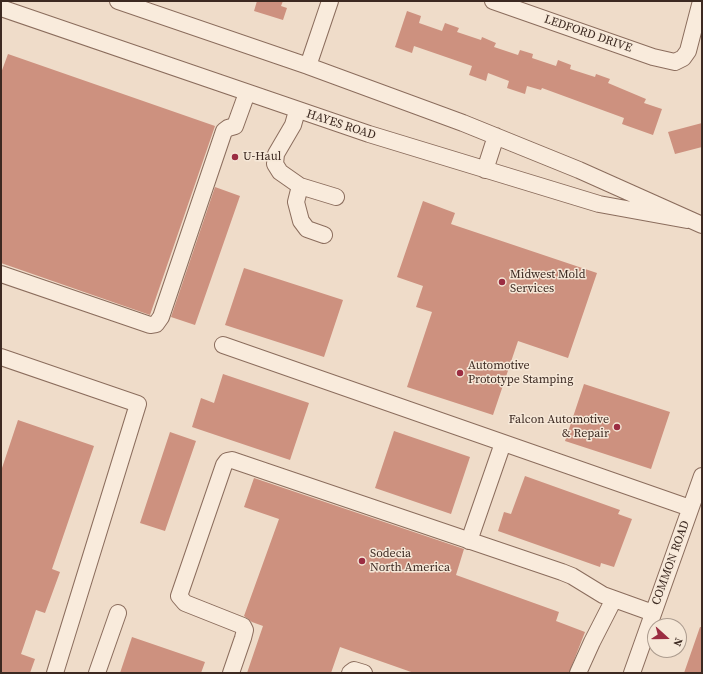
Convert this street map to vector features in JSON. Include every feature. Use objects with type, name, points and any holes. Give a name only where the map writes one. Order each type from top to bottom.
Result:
[{"type":"street","name":"HAYES ROAD","points":[[120,1],[139,5],[496,136],[635,194],[695,223]]},
{"type":"street","points":[[308,66],[330,1]]},
{"type":"street","name":"LEDFORD DRIVE","points":[[493,1],[664,60],[675,62],[684,58],[688,51],[701,1]]},
{"type":"street","name":"HAYES ROAD","points":[[1,8],[297,111],[485,170],[599,204],[695,223]]},
{"type":"street","points":[[1,274],[150,325],[156,324],[161,317],[224,131],[235,126],[247,93]]},
{"type":"street","points":[[297,111],[293,124],[276,154],[275,164],[280,172],[300,186],[336,197]]},
{"type":"street","points":[[485,170],[496,136]]},
{"type":"street","points":[[300,186],[296,202],[301,221],[306,229],[324,235]]},
{"type":"street","points":[[223,345],[690,508]]},
{"type":"street","points":[[1,357],[138,404],[55,673]]},
{"type":"street","points":[[469,541],[503,443]]},
{"type":"street","points":[[231,673],[243,638],[245,630],[243,626],[185,603],[179,596],[227,461],[237,460],[572,576],[593,590],[614,600],[653,613]]},
{"type":"street","name":"COMMON ROAD","points":[[632,673],[702,476]]},
{"type":"street","points":[[578,673],[614,600]]},
{"type":"street","points":[[97,673],[118,613]]},
{"type":"street","points":[[350,673],[354,670],[364,673]]},
{"type":"building","points":[[257,1],[283,1],[281,6],[287,8],[283,20],[254,11]]},
{"type":"building","points":[[407,11],[421,16],[419,23],[442,31],[445,23],[459,28],[457,32],[481,40],[482,37],[496,43],[494,47],[518,55],[520,50],[533,54],[532,58],[556,66],[558,60],[571,65],[570,69],[595,77],[596,74],[610,79],[608,83],[646,99],[644,103],[662,109],[653,135],[622,124],[624,118],[542,88],[541,90],[527,86],[525,94],[507,88],[509,81],[488,73],[486,81],[469,75],[472,66],[414,46],[412,53],[395,47]]},
{"type":"building","points":[[8,54],[215,126],[150,315],[1,263],[1,73]]},
{"type":"building","points":[[702,123],[702,147],[675,154],[668,132]]},
{"type":"building","points":[[215,187],[240,196],[195,325],[171,317]]},
{"type":"building","name":"Midwest Mold Services","points":[[423,201],[455,213],[451,224],[597,273],[568,358],[518,341],[493,415],[407,387],[432,312],[416,307],[423,286],[397,277]]},
{"type":"building","points":[[244,268],[343,300],[324,357],[225,325]]},
{"type":"building","points":[[223,374],[309,403],[290,460],[192,427],[201,398],[214,403]]},
{"type":"building","points":[[584,384],[670,412],[651,469],[565,441]]},
{"type":"building","points":[[18,420],[94,446],[52,569],[60,572],[45,613],[36,610],[21,654],[35,659],[30,673],[1,673],[1,471]]},
{"type":"building","points":[[394,431],[470,457],[451,514],[375,488]]},
{"type":"building","points":[[170,432],[196,441],[165,531],[140,523]]},
{"type":"building","points":[[525,476],[620,510],[618,514],[632,519],[614,567],[601,563],[600,567],[498,531],[504,512],[511,514]]},
{"type":"building","name":"Sodecia North America","points":[[254,478],[464,549],[456,575],[559,612],[556,621],[585,632],[569,673],[414,673],[340,647],[331,673],[247,673],[263,626],[252,622],[244,616],[279,519],[244,507]]},
{"type":"building","points":[[700,627],[702,627],[702,673],[684,673]]},
{"type":"building","points":[[132,637],[205,662],[201,673],[120,673]]},
{"type":"place","name":"U-Haul","points":[[235,157]]},
{"type":"place","name":"Midwest Mold Services","points":[[502,282]]},
{"type":"place","name":"Automotive Prototype Stamping","points":[[460,373]]},
{"type":"place","name":"Falcon Automotive & Repair","points":[[617,427]]},
{"type":"place","name":"Sodecia North America","points":[[362,561]]}]
